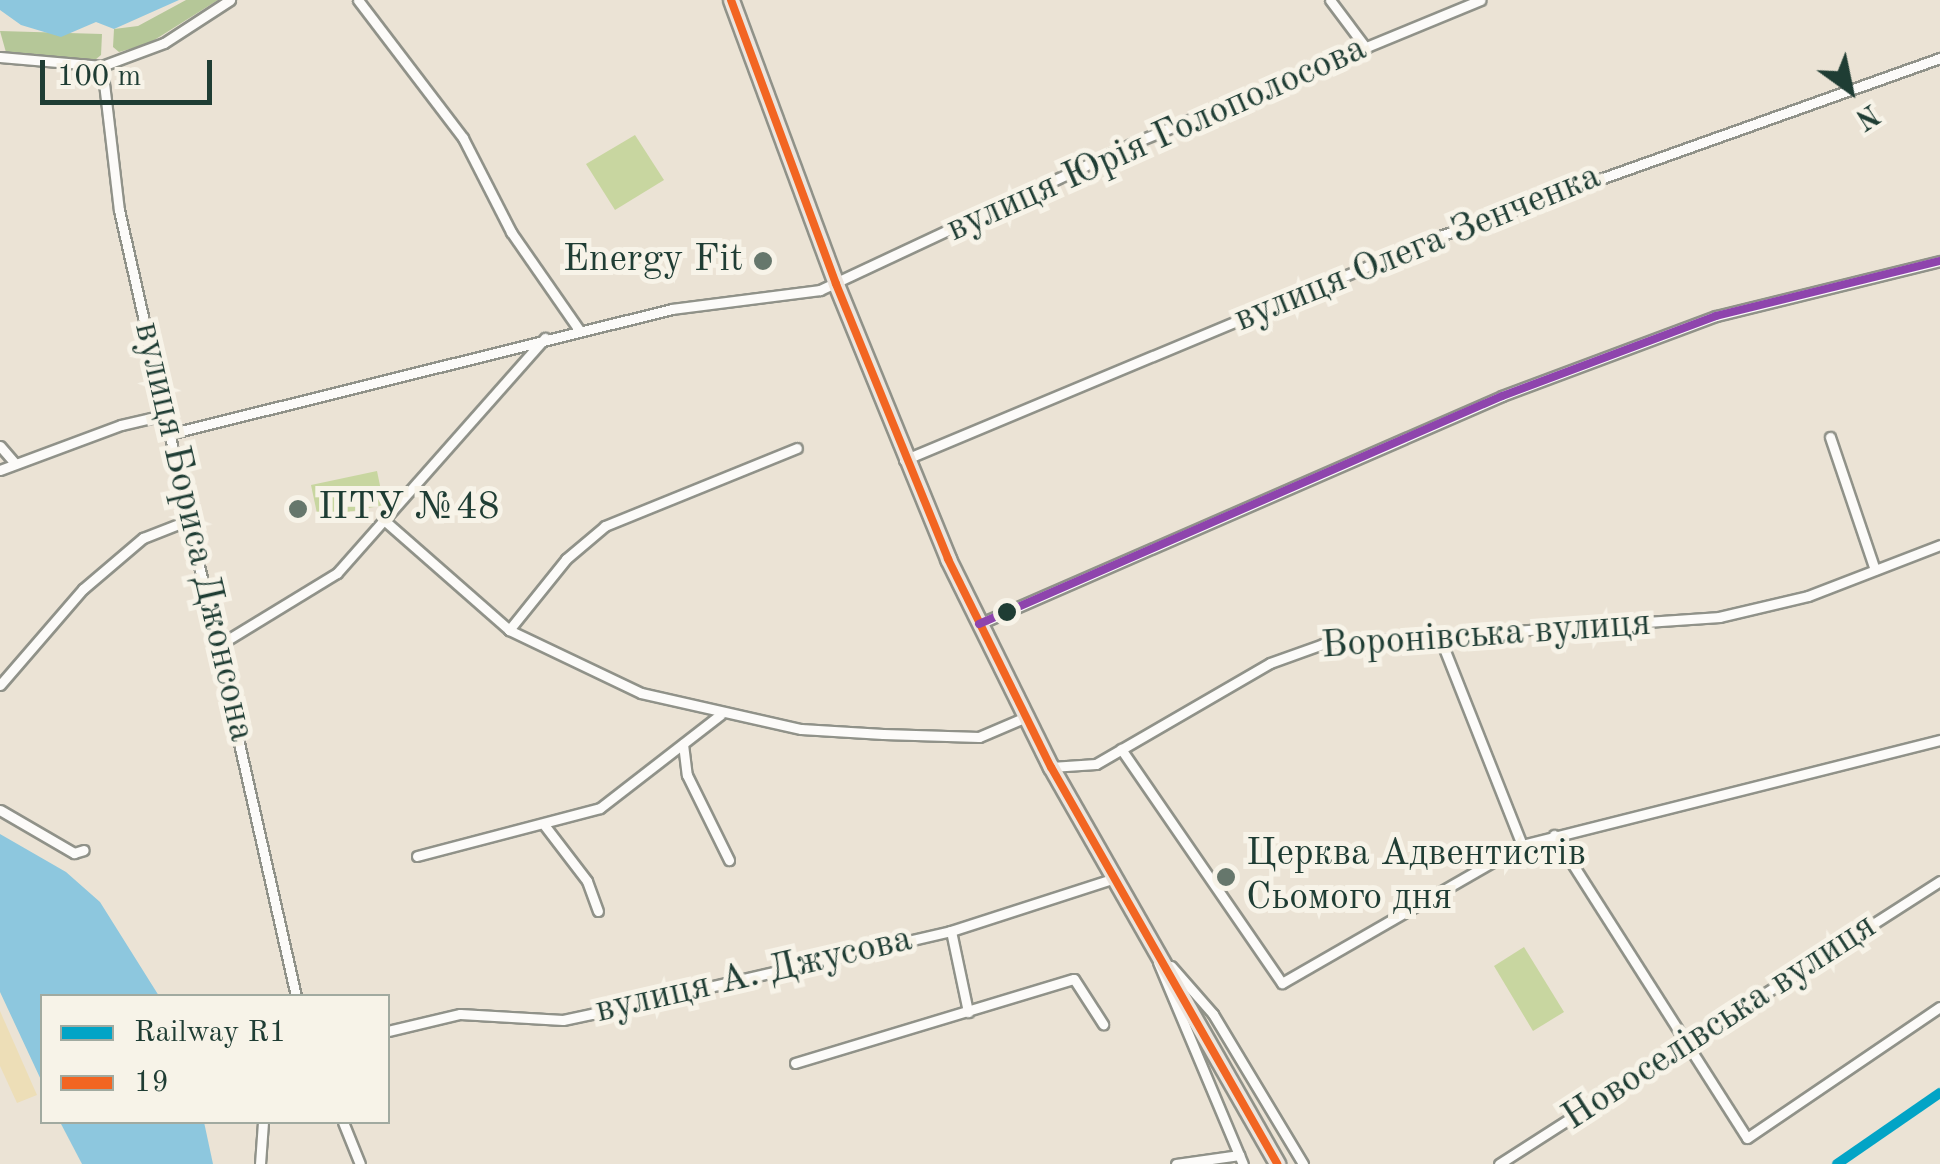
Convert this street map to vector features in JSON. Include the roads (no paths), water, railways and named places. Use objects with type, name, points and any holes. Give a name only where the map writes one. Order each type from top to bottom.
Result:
[{"type":"highway","points":[[731,0],[904,460],[978,624],[1051,766],[1278,1164]]},
{"type":"street","points":[[0,57],[102,66],[164,43],[230,0]]},
{"type":"street","points":[[358,0],[463,138],[511,232],[579,330]]},
{"type":"street","points":[[1330,0],[1366,48]]},
{"type":"street","name":"вулиця Юрія Голополосова","points":[[174,433],[289,409],[545,338],[672,309],[791,298],[836,284],[1131,144],[1480,0]]},
{"type":"street","name":"вулиця Олега Зенченка","points":[[904,460],[1440,236],[1940,58]]},
{"type":"street","name":"вулиця Бориса Джонсона","points":[[102,66],[119,210],[174,433],[189,520],[295,994]]},
{"type":"street","points":[[978,624],[1520,389],[1716,316],[1940,261]]},
{"type":"street","points":[[219,645],[338,572],[545,338]]},
{"type":"street","points":[[0,470],[168,414]]},
{"type":"street","points":[[1830,437],[1875,570]]},
{"type":"street","points":[[0,446],[15,462]]},
{"type":"street","points":[[509,630],[566,558],[605,526],[797,448]]},
{"type":"street","points":[[0,685],[83,589],[143,538],[189,520]]},
{"type":"street","points":[[384,520],[509,630],[641,693],[720,714],[801,728],[955,738],[979,737],[1026,717]]},
{"type":"street","name":"Воронівська вулиця","points":[[1051,766],[1096,764],[1293,652],[1718,617],[1766,609],[1940,546]]},
{"type":"street","points":[[1440,638],[1522,845]]},
{"type":"street","points":[[417,856],[544,826],[600,808],[720,714]]},
{"type":"street","points":[[1121,749],[1282,983],[1522,845],[1714,802],[1940,740]]},
{"type":"street","points":[[683,744],[687,775],[729,860]]},
{"type":"street","points":[[0,810],[74,854],[84,850]]},
{"type":"street","points":[[544,826],[586,882],[598,911]]},
{"type":"street","points":[[1554,835],[1747,1138],[1940,1007]]},
{"type":"street","name":"вулиця А. Джусова","points":[[390,1031],[490,1012],[563,1020],[951,931],[1116,878]]},
{"type":"street","name":"Новоселівська вулиця","points":[[1499,1164],[1940,880]]},
{"type":"street","points":[[951,931],[968,1012]]},
{"type":"street","points":[[1156,949],[1159,977],[1241,1160],[1176,1164]]},
{"type":"street","points":[[1156,949],[1213,1014],[1303,1164]]},
{"type":"street","points":[[795,1062],[1074,978],[1104,1024]]},
{"type":"street","points":[[260,1164],[263,1124]]},
{"type":"street","points":[[344,1124],[360,1164]]},
{"type":"water","points":[[0,0],[179,0],[114,29],[96,22],[61,37],[21,25],[0,10]]},
{"type":"water","points":[[0,834],[66,872],[100,902],[158,994],[40,994],[40,1078],[0,992]]},
{"type":"water","points":[[61,1124],[204,1124],[213,1164],[82,1164]]},
{"type":"rail line","name":"R1","points":[[1837,1164],[1940,1093]]},
{"type":"place","name":"Energy Fit","points":[[763,261]]},
{"type":"place","name":"ПТУ №48","points":[[298,509]]},
{"type":"place","name":"Церква Адвентистів Сьомого дня","points":[[1226,877]]}]
